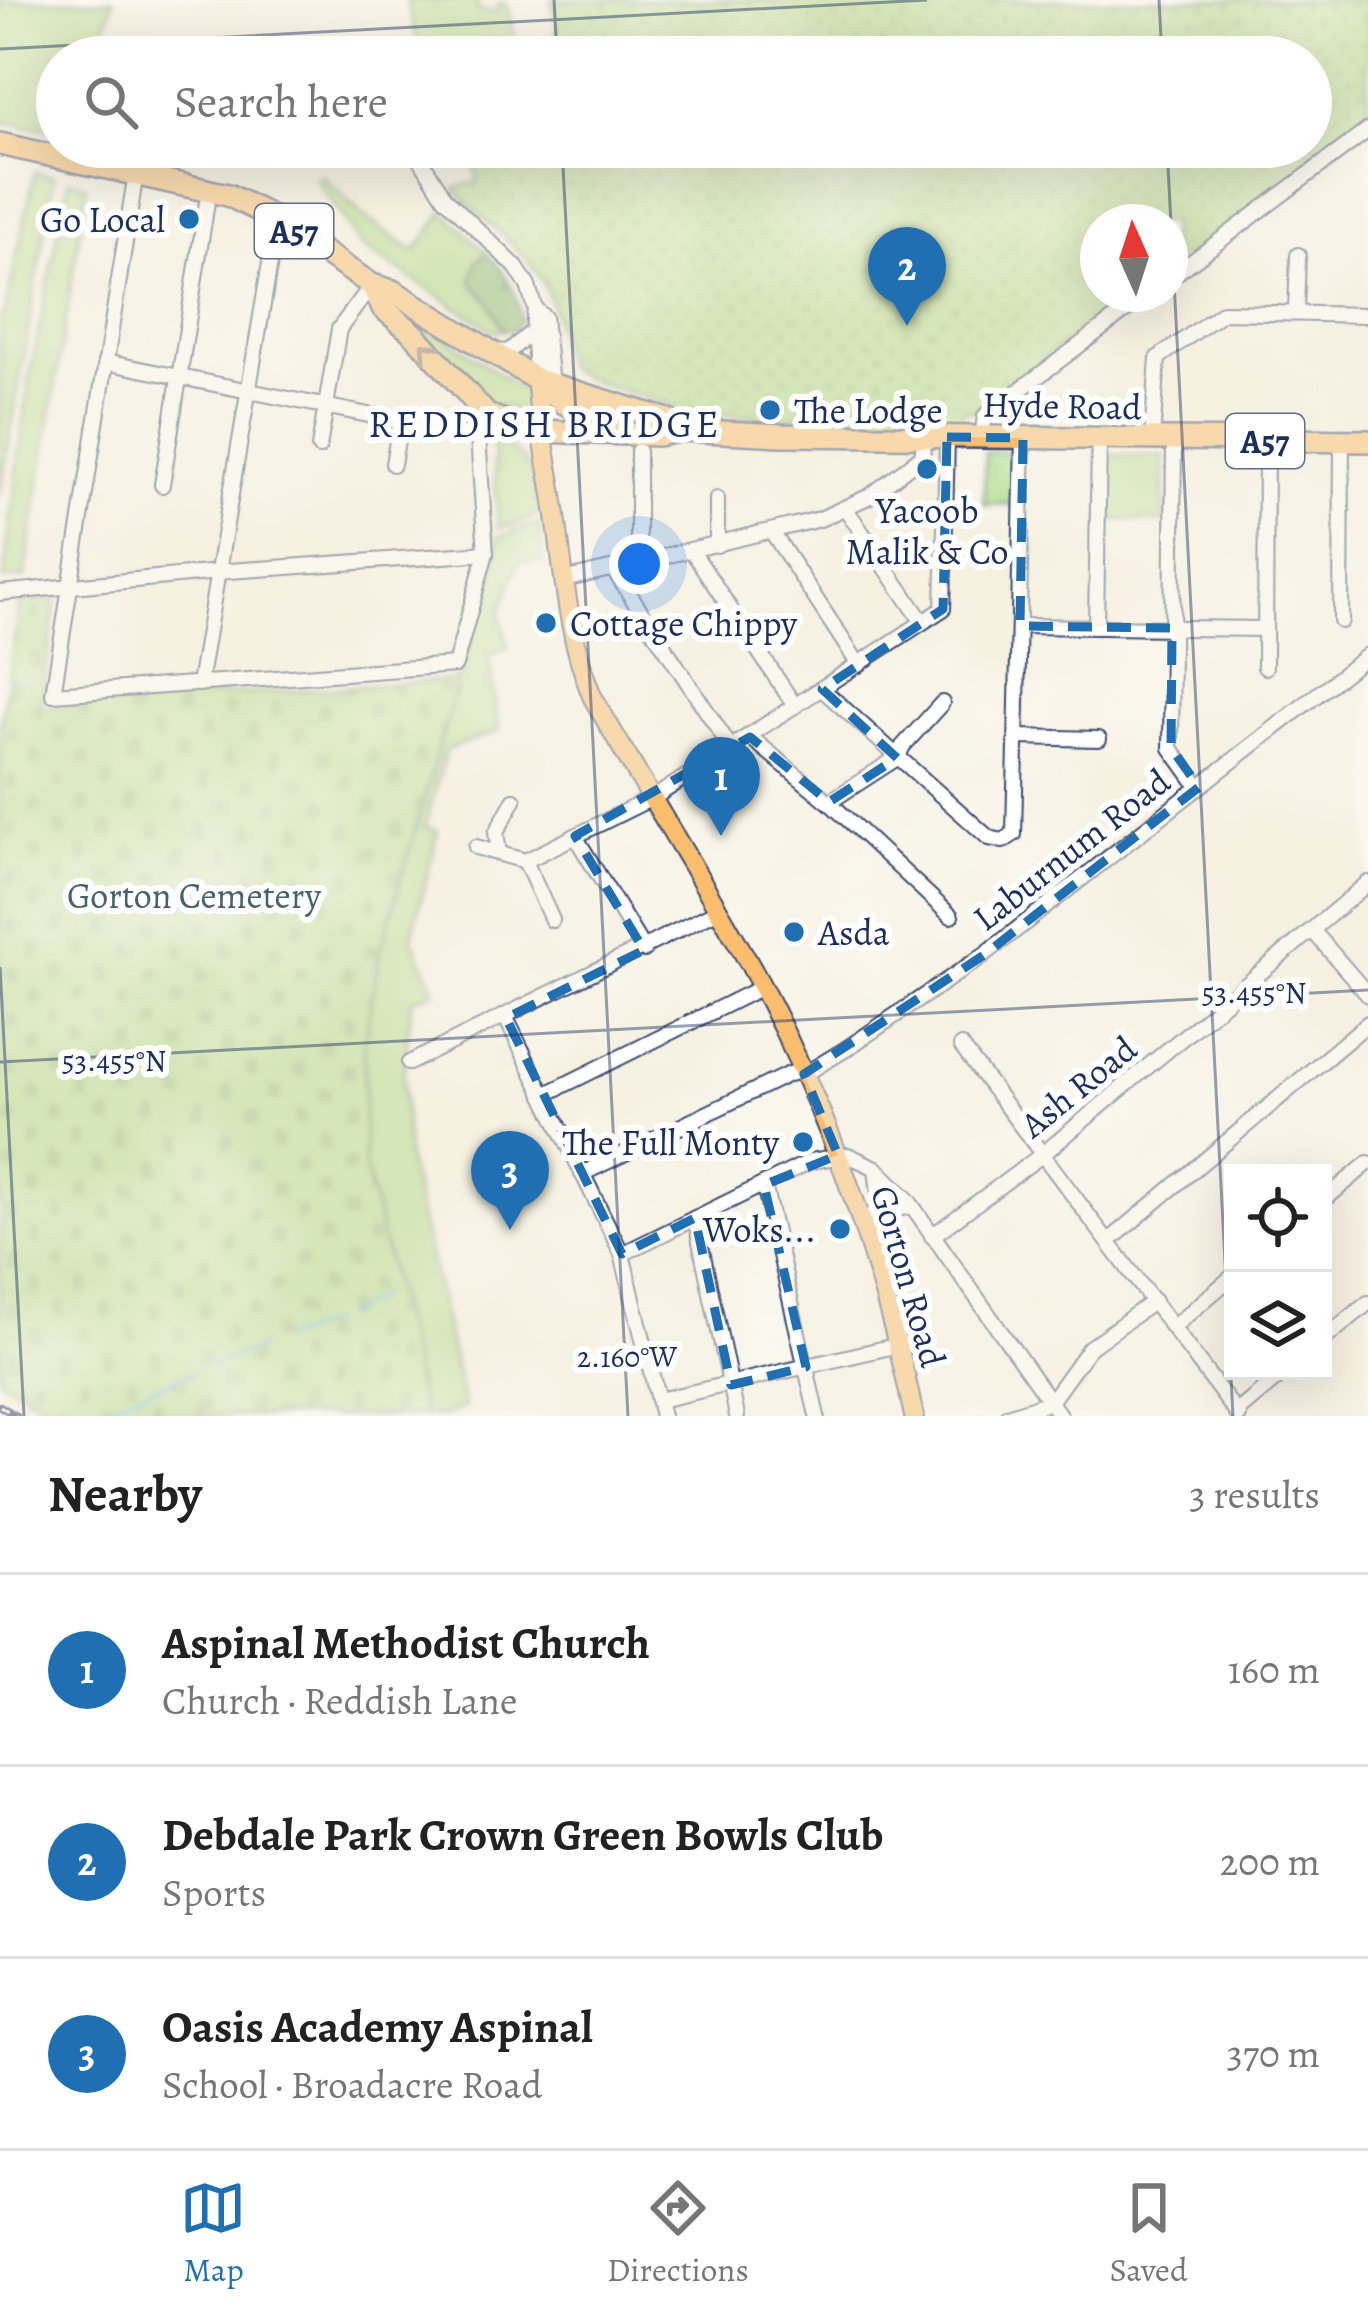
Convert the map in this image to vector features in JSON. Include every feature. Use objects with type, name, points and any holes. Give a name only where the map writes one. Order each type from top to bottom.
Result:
[{"type":"highway","name":"Hyde Road","points":[[0,144],[36,152]]},
{"type":"highway","name":"Hyde Road","points":[[113,168],[244,201],[372,285],[393,291],[449,326],[504,352],[546,387],[668,420],[683,430]]},
{"type":"highway","name":"Hyde Road","points":[[372,285],[383,308],[414,334],[487,415],[539,436],[631,443],[683,430],[1368,441]]},
{"type":"highway","name":"A57","points":[[546,387],[631,443]]},
{"type":"main road","name":"Gorton Road","points":[[546,387],[539,436],[552,485],[574,653],[592,696],[762,987],[838,1155],[872,1215],[914,1416]]},
{"type":"street","points":[[1332,157],[1368,130]]},
{"type":"street","points":[[426,168],[445,198],[516,267],[544,317],[546,387]]},
{"type":"street","points":[[1188,265],[1317,168]]},
{"type":"street","points":[[105,362],[478,437],[486,553],[455,665],[53,694],[105,362],[136,173]]},
{"type":"street","points":[[162,485],[209,190]]},
{"type":"street","points":[[199,684],[273,245],[285,226]]},
{"type":"street","points":[[1296,313],[1298,255]]},
{"type":"street","points":[[319,447],[339,328],[372,285]]},
{"type":"street","points":[[536,309],[533,332],[546,387]]},
{"type":"street","points":[[982,437],[985,416],[1124,312]]},
{"type":"street","points":[[1199,787],[1171,748],[1172,628],[1163,439],[1154,370],[1157,358],[1223,312],[1368,315]]},
{"type":"street","points":[[504,352],[533,332]]},
{"type":"street","points":[[393,464],[400,424]]},
{"type":"street","points":[[564,580],[772,532],[846,509],[922,456],[936,437]]},
{"type":"street","points":[[476,847],[525,861],[650,798],[943,608],[936,437]]},
{"type":"street","points":[[822,689],[989,838],[1009,840],[1017,826],[1023,438]]},
{"type":"street","points":[[1096,627],[1099,439]]},
{"type":"street","points":[[1264,667],[1266,441]]},
{"type":"street","points":[[1341,621],[1342,441]]},
{"type":"street","points":[[631,443],[638,564]]},
{"type":"street","points":[[716,499],[717,545]]},
{"type":"street","points":[[846,509],[922,621]]},
{"type":"street","points":[[772,532],[859,665]]},
{"type":"street","points":[[692,551],[795,706]]},
{"type":"street","points":[[0,593],[486,553]]},
{"type":"street","points":[[614,569],[731,748]]},
{"type":"street","points":[[1020,626],[1264,629]]},
{"type":"street","name":"Laburnum Road","points":[[582,1174],[800,1070],[813,1069],[938,988],[1368,655]]},
{"type":"street","points":[[829,802],[897,758],[902,746],[942,703]]},
{"type":"street","points":[[750,736],[951,916]]},
{"type":"street","points":[[1018,737],[1099,739]]},
{"type":"street","points":[[499,852],[496,833],[514,800]]},
{"type":"street","points":[[575,836],[644,950]]},
{"type":"street","points":[[525,861],[552,920]]},
{"type":"street","name":"Ash Road","points":[[932,1236],[1043,1154],[1368,883]]},
{"type":"street","points":[[409,1063],[718,911]]},
{"type":"street","points":[[1313,931],[1368,995]]},
{"type":"street","points":[[544,1095],[762,987]]},
{"type":"street","points":[[506,1018],[622,1254],[662,1416]]},
{"type":"street","points":[[1109,1240],[1368,1023]]},
{"type":"street","points":[[961,1046],[1238,1414],[1276,1380]]},
{"type":"street","points":[[622,1254],[811,1160],[838,1155],[876,1168],[908,1200],[1060,1416]]},
{"type":"street","points":[[1332,1193],[1368,1163]]},
{"type":"street","points":[[876,1168],[872,1215],[910,1207]]},
{"type":"street","points":[[764,1185],[817,1416]]},
{"type":"street","points":[[695,1218],[737,1416]]},
{"type":"street","points":[[1173,1327],[1224,1284]]},
{"type":"street","points":[[1007,1416],[1050,1402],[1089,1348],[1154,1301]]},
{"type":"street","points":[[1332,1333],[1368,1303]]},
{"type":"street","points":[[658,1400],[899,1345]]},
{"type":"highlighted area","points":[[947,437],[1023,438],[1020,626],[1172,628],[1171,748],[1199,787],[984,955],[804,1074],[838,1155],[764,1185],[806,1367],[731,1385],[695,1218],[622,1254],[506,1018],[644,950],[575,836],[750,737],[829,802],[897,758],[822,689],[943,609]]},
{"type":"green space","points":[[0,0],[114,0],[102,36],[36,36],[36,127],[0,122]]},
{"type":"green space","points":[[406,0],[473,0],[478,1],[477,10],[497,13],[498,4],[506,2],[514,36],[416,36]]},
{"type":"green space","points":[[551,0],[1368,0],[1368,116],[1332,151],[1332,36],[555,36],[558,28]]},
{"type":"green space","points":[[475,168],[1308,168],[1188,253],[1188,204],[1080,204],[1080,312],[1107,312],[974,411],[965,410],[956,419],[752,417],[688,411],[588,380],[566,367],[549,296],[536,271],[455,188],[478,182]]},
{"type":"green space","points":[[35,172],[54,177],[0,496],[0,316],[5,313]]},
{"type":"green space","points":[[322,175],[363,216],[415,252],[444,212],[486,252],[477,261],[474,287],[489,300],[503,330],[494,331],[361,246],[316,179]]},
{"type":"green space","points":[[69,180],[87,185],[25,577],[3,579],[30,375]]},
{"type":"green space","points":[[486,252],[513,291],[521,320],[514,330],[503,330],[489,301],[471,281],[477,261]]},
{"type":"green space","points":[[390,297],[529,395],[530,417],[485,402]]},
{"type":"green space","points":[[493,444],[524,460],[538,515],[498,527]]},
{"type":"green space","points":[[985,452],[1015,452],[1014,504],[984,504]]},
{"type":"green space","points":[[1164,456],[1164,522],[1108,519],[1109,458]]},
{"type":"green space","points":[[539,524],[544,562],[520,561],[500,612],[509,648],[488,656],[499,731],[446,750],[425,826],[438,831],[412,937],[435,990],[412,1000],[403,1079],[407,1159],[464,1407],[446,1416],[424,1416],[364,1161],[364,1044],[380,952],[497,559],[497,537]]},
{"type":"green space","name":"Gorton Cemetery","points":[[57,598],[41,707],[459,676],[380,952],[364,1044],[364,1161],[424,1416],[94,1416],[85,1410],[66,1416],[0,1379],[0,728],[21,600]]},
{"type":"waterway","points":[[344,1317],[382,1294]]},
{"type":"waterway","points":[[281,1340],[328,1323]]},
{"type":"waterway","points":[[212,1365],[261,1347]]},
{"type":"waterway","points":[[92,1411],[195,1372]]},
{"type":"railway","points":[[0,1406],[16,1416]]},
{"type":"place","name":"Go Local","points":[[189,219]]},
{"type":"place","name":"Debdale Park Crown Green Bowls Club","points":[[907,326]]},
{"type":"place","name":"The Lodge","points":[[770,410]]},
{"type":"place","name":"Yacoob Malik & Co","points":[[927,469]]},
{"type":"place","name":"Cottage Chippy","points":[[546,623]]},
{"type":"place","name":"Aspinal Methodist Church","points":[[721,836]]},
{"type":"place","name":"Asda","points":[[794,932]]},
{"type":"place","name":"The Full Monty","points":[[803,1142]]},
{"type":"place","name":"Woks...","points":[[840,1229]]},
{"type":"place","name":"Oasis Academy Aspinal","points":[[510,1230]]},
{"type":"district","name":"REDDISH BRIDGE","points":[[545,423]]}]
